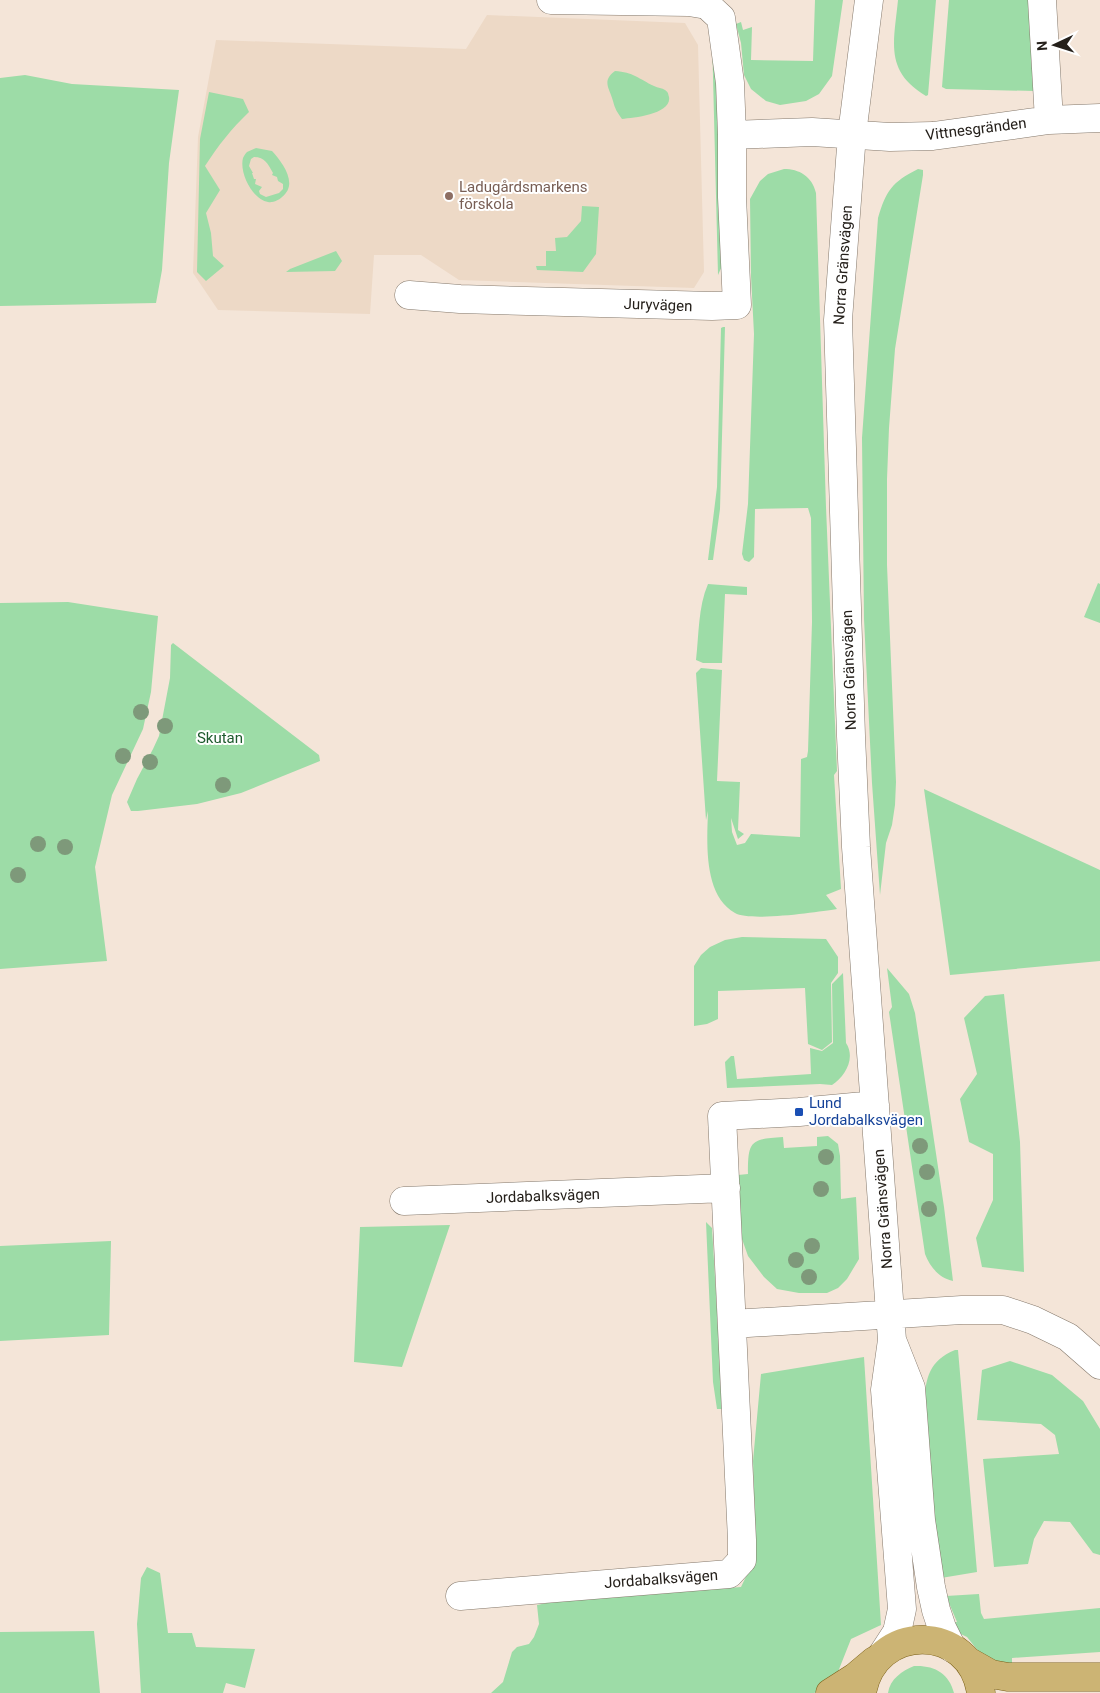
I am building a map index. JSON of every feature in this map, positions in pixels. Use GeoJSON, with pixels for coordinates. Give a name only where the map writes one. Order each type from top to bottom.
{"type":"FeatureCollection","features":[{"type":"Feature","properties":{"kind":"main road"},"geometry":{"type":"LineString","coordinates":[[830,1693],[855,1677],[882,1654],[896,1645],[916,1639],[933,1640],[992,1674],[1008,1677],[1100,1677]]}},
{"type":"Feature","properties":{"kind":"main road"},"geometry":{"type":"LineString","coordinates":[[862,1693],[870,1670],[882,1654]]}},
{"type":"Feature","properties":{"kind":"main road"},"geometry":{"type":"LineString","coordinates":[[960,1654],[977,1676],[981,1693]]}},
{"type":"Feature","properties":{"kind":"street","name":"Juryvägen"},"geometry":{"type":"LineString","coordinates":[[409,295],[460,299],[712,306],[737,305],[732,197],[730,83],[721,18],[708,5],[689,2],[551,0]]}},
{"type":"Feature","properties":{"kind":"street","name":"Norra Gränsvägen"},"geometry":{"type":"LineString","coordinates":[[869,0],[852,134],[838,320],[856,847],[891,1328],[885,1390],[902,1608],[897,1632],[882,1654]]}},
{"type":"Feature","properties":{"kind":"street"},"geometry":{"type":"LineString","coordinates":[[1042,0],[1049,120]]}},
{"type":"Feature","properties":{"kind":"street","name":"Vittnesgränden"},"geometry":{"type":"LineString","coordinates":[[852,134],[890,137],[933,136],[1049,120],[1100,118]]}},
{"type":"Feature","properties":{"kind":"street"},"geometry":{"type":"LineString","coordinates":[[732,135],[812,132],[852,134]]}},
{"type":"Feature","properties":{"kind":"street"},"geometry":{"type":"LineString","coordinates":[[726,1188],[722,1116],[799,1112],[875,1105]]}},
{"type":"Feature","properties":{"kind":"street","name":"Jordabalksvägen"},"geometry":{"type":"LineString","coordinates":[[404,1201],[726,1188],[742,1560],[729,1574],[460,1596]]}},
{"type":"Feature","properties":{"kind":"street"},"geometry":{"type":"LineString","coordinates":[[732,1324],[891,1328],[962,1310],[1003,1310],[1033,1320],[1068,1337],[1100,1365]]}},
{"type":"Feature","properties":{"kind":"street","name":"Norra Gränsvägen"},"geometry":{"type":"LineString","coordinates":[[891,1328],[912,1388],[921,1520],[936,1610],[942,1628],[960,1654]]}},
{"type":"Feature","properties":{"kind":"shaded area","name":"Ladugårdsmarkens förskola"},"geometry":{"type":"Polygon","coordinates":[[[487,15],[685,23],[698,45],[704,272],[694,288],[459,280],[421,255],[374,255],[370,314],[218,310],[193,273],[198,137],[216,40],[466,49],[487,15]]]}},
{"type":"Feature","properties":{"kind":"green space"},"geometry":{"type":"Polygon","coordinates":[[[815,0],[843,0],[832,76],[819,94],[806,101],[780,105],[766,101],[751,89],[744,75],[741,43],[736,24],[741,22],[743,30],[752,27],[751,60],[813,61],[815,0]]]}},
{"type":"Feature","properties":{"kind":"green space"},"geometry":{"type":"Polygon","coordinates":[[[898,0],[936,0],[928,95],[926,96],[903,76],[898,66],[894,42],[898,0]]]}},
{"type":"Feature","properties":{"kind":"green space"},"geometry":{"type":"Polygon","coordinates":[[[949,0],[1030,0],[1034,91],[946,89],[942,87],[949,0]]]}},
{"type":"Feature","properties":{"kind":"green space"},"geometry":{"type":"Polygon","coordinates":[[[712,37],[717,48],[722,266],[718,275],[712,37]]]}},
{"type":"Feature","properties":{"kind":"green space"},"geometry":{"type":"Polygon","coordinates":[[[615,71],[631,74],[665,90],[669,97],[668,103],[659,111],[651,114],[622,119],[615,108],[607,82],[608,78],[615,71]]]}},
{"type":"Feature","properties":{"kind":"green space"},"geometry":{"type":"Polygon","coordinates":[[[25,75],[72,84],[179,90],[169,163],[162,270],[156,303],[0,306],[0,78],[25,75]]]}},
{"type":"Feature","properties":{"kind":"green space"},"geometry":{"type":"Polygon","coordinates":[[[209,92],[243,99],[249,112],[225,138],[205,166],[220,190],[206,213],[211,233],[213,256],[224,266],[206,281],[197,272],[200,139],[209,92]]]}},
{"type":"Feature","properties":{"kind":"green space"},"geometry":{"type":"Polygon","coordinates":[[[256,148],[272,151],[280,161],[287,173],[289,186],[287,192],[279,199],[274,202],[268,202],[262,200],[252,191],[245,178],[242,164],[247,152],[256,148]],[[254,157],[251,159],[249,166],[254,179],[256,179],[255,184],[262,187],[259,191],[260,194],[266,197],[279,193],[283,189],[283,184],[278,181],[277,177],[272,175],[273,173],[266,162],[261,158],[254,157]]]}},
{"type":"Feature","properties":{"kind":"green space"},"geometry":{"type":"Polygon","coordinates":[[[784,169],[795,170],[808,178],[816,193],[837,771],[834,775],[841,889],[826,895],[837,909],[784,916],[755,917],[735,913],[725,905],[717,894],[712,881],[709,867],[708,811],[706,820],[696,673],[701,668],[722,670],[717,781],[740,782],[738,830],[744,834],[738,839],[731,818],[732,832],[737,845],[745,843],[751,834],[800,837],[801,759],[807,757],[808,751],[812,622],[811,518],[808,508],[755,509],[754,557],[749,562],[744,560],[742,554],[748,504],[754,334],[750,199],[760,181],[768,174],[784,169]]]}},
{"type":"Feature","properties":{"kind":"green space"},"geometry":{"type":"Polygon","coordinates":[[[918,169],[923,170],[923,175],[895,349],[889,428],[887,565],[896,782],[895,805],[892,825],[886,843],[880,895],[872,783],[864,619],[862,438],[878,218],[891,188],[902,178],[918,169]]]}},
{"type":"Feature","properties":{"kind":"green space"},"geometry":{"type":"Polygon","coordinates":[[[582,206],[599,207],[596,254],[583,272],[537,270],[536,266],[546,266],[546,251],[556,251],[555,238],[567,237],[581,221],[582,206]]]}},
{"type":"Feature","properties":{"kind":"green space"},"geometry":{"type":"Polygon","coordinates":[[[336,251],[342,261],[335,271],[286,272],[290,269],[336,251]]]}},
{"type":"Feature","properties":{"kind":"green space"},"geometry":{"type":"Polygon","coordinates":[[[725,327],[720,509],[713,560],[708,560],[717,487],[721,328],[725,327]]]}},
{"type":"Feature","properties":{"kind":"green space"},"geometry":{"type":"Polygon","coordinates":[[[1098,583],[1100,584],[1100,623],[1084,617],[1098,583]]]}},
{"type":"Feature","properties":{"kind":"green space"},"geometry":{"type":"Polygon","coordinates":[[[708,584],[747,587],[747,595],[725,594],[722,663],[703,663],[696,660],[701,612],[708,584]]]}},
{"type":"Feature","properties":{"kind":"green space"},"geometry":{"type":"Polygon","coordinates":[[[68,602],[158,616],[151,692],[143,729],[112,795],[95,867],[107,961],[0,969],[0,603],[68,602]]]}},
{"type":"Feature","properties":{"kind":"green space","name":"Skutan"},"geometry":{"type":"Polygon","coordinates":[[[173,643],[319,755],[320,761],[241,793],[197,804],[131,811],[127,802],[159,736],[170,678],[171,645],[173,643]]]}},
{"type":"Feature","properties":{"kind":"green space"},"geometry":{"type":"Polygon","coordinates":[[[924,789],[1100,870],[1100,961],[950,975],[924,789]]]}},
{"type":"Feature","properties":{"kind":"green space"},"geometry":{"type":"Polygon","coordinates":[[[742,937],[826,939],[838,957],[838,973],[831,983],[832,1042],[822,1050],[808,1044],[805,988],[718,991],[718,1019],[707,1024],[694,1026],[694,966],[701,955],[710,947],[725,940],[742,937]]]}},
{"type":"Feature","properties":{"kind":"green space"},"geometry":{"type":"Polygon","coordinates":[[[887,968],[909,994],[915,1013],[953,1281],[948,1280],[936,1271],[925,1254],[889,1012],[892,1007],[887,968]]]}},
{"type":"Feature","properties":{"kind":"green space"},"geometry":{"type":"Polygon","coordinates":[[[843,973],[846,1043],[850,1055],[848,1067],[837,1082],[832,1085],[727,1088],[725,1062],[731,1056],[734,1056],[737,1079],[811,1074],[810,1048],[822,1051],[833,1043],[832,984],[843,973]]]}},
{"type":"Feature","properties":{"kind":"green space"},"geometry":{"type":"Polygon","coordinates":[[[1004,994],[1020,1142],[1024,1272],[982,1267],[976,1238],[993,1200],[993,1154],[969,1142],[960,1099],[977,1074],[964,1018],[985,996],[1004,994]]]}},
{"type":"Feature","properties":{"kind":"green space"},"geometry":{"type":"Polygon","coordinates":[[[828,1136],[838,1144],[841,1199],[856,1197],[859,1259],[847,1279],[838,1288],[827,1293],[799,1293],[777,1289],[764,1277],[748,1256],[742,1239],[738,1175],[748,1174],[750,1148],[757,1141],[783,1137],[784,1148],[817,1146],[817,1137],[828,1136]]]}},
{"type":"Feature","properties":{"kind":"green space"},"geometry":{"type":"Polygon","coordinates":[[[706,1222],[712,1228],[723,1409],[717,1409],[713,1382],[706,1222]]]}},
{"type":"Feature","properties":{"kind":"green space"},"geometry":{"type":"Polygon","coordinates":[[[450,1225],[402,1367],[354,1362],[360,1227],[450,1225]]]}},
{"type":"Feature","properties":{"kind":"green space"},"geometry":{"type":"Polygon","coordinates":[[[111,1241],[109,1335],[0,1341],[0,1246],[111,1241]]]}},
{"type":"Feature","properties":{"kind":"green space"},"geometry":{"type":"Polygon","coordinates":[[[958,1350],[977,1572],[941,1578],[938,1563],[924,1403],[930,1371],[939,1359],[958,1350]]]}},
{"type":"Feature","properties":{"kind":"green space"},"geometry":{"type":"Polygon","coordinates":[[[864,1357],[881,1625],[851,1639],[832,1687],[814,1693],[491,1693],[503,1682],[512,1652],[517,1647],[529,1644],[534,1637],[539,1624],[537,1605],[576,1597],[607,1598],[741,1587],[756,1556],[753,1461],[761,1374],[864,1357]]]}},
{"type":"Feature","properties":{"kind":"green space"},"geometry":{"type":"Polygon","coordinates":[[[1010,1361],[1052,1375],[1083,1401],[1100,1429],[1100,1555],[1093,1553],[1070,1522],[1044,1521],[1034,1539],[1028,1564],[994,1567],[983,1459],[1059,1454],[1055,1435],[1041,1424],[977,1420],[982,1370],[1010,1361]]]}},
{"type":"Feature","properties":{"kind":"green space"},"geometry":{"type":"Polygon","coordinates":[[[147,1567],[160,1573],[168,1633],[192,1633],[196,1647],[255,1649],[245,1688],[226,1683],[223,1693],[141,1693],[137,1624],[141,1578],[147,1567]]]}},
{"type":"Feature","properties":{"kind":"green space"},"geometry":{"type":"Polygon","coordinates":[[[979,1594],[981,1613],[984,1619],[1100,1608],[1100,1652],[1012,1658],[1012,1664],[991,1660],[979,1652],[967,1637],[940,1624],[957,1622],[946,1596],[979,1594]]]}},
{"type":"Feature","properties":{"kind":"green space"},"geometry":{"type":"Polygon","coordinates":[[[94,1631],[100,1693],[0,1693],[0,1632],[94,1631]]]}},
{"type":"Feature","properties":{"kind":"green space"},"geometry":{"type":"Polygon","coordinates":[[[914,1666],[928,1667],[940,1672],[952,1686],[954,1693],[888,1693],[891,1684],[897,1676],[914,1666]]]}},
{"type":"Feature","properties":{"kind":"place","name":"Ladugårdsmarkens förskola"},"geometry":{"type":"Point","coordinates":[449,196]}},
{"type":"Feature","properties":{"kind":"place","name":"Lund Jordabalksvägen"},"geometry":{"type":"Point","coordinates":[799,1112]}}]}
